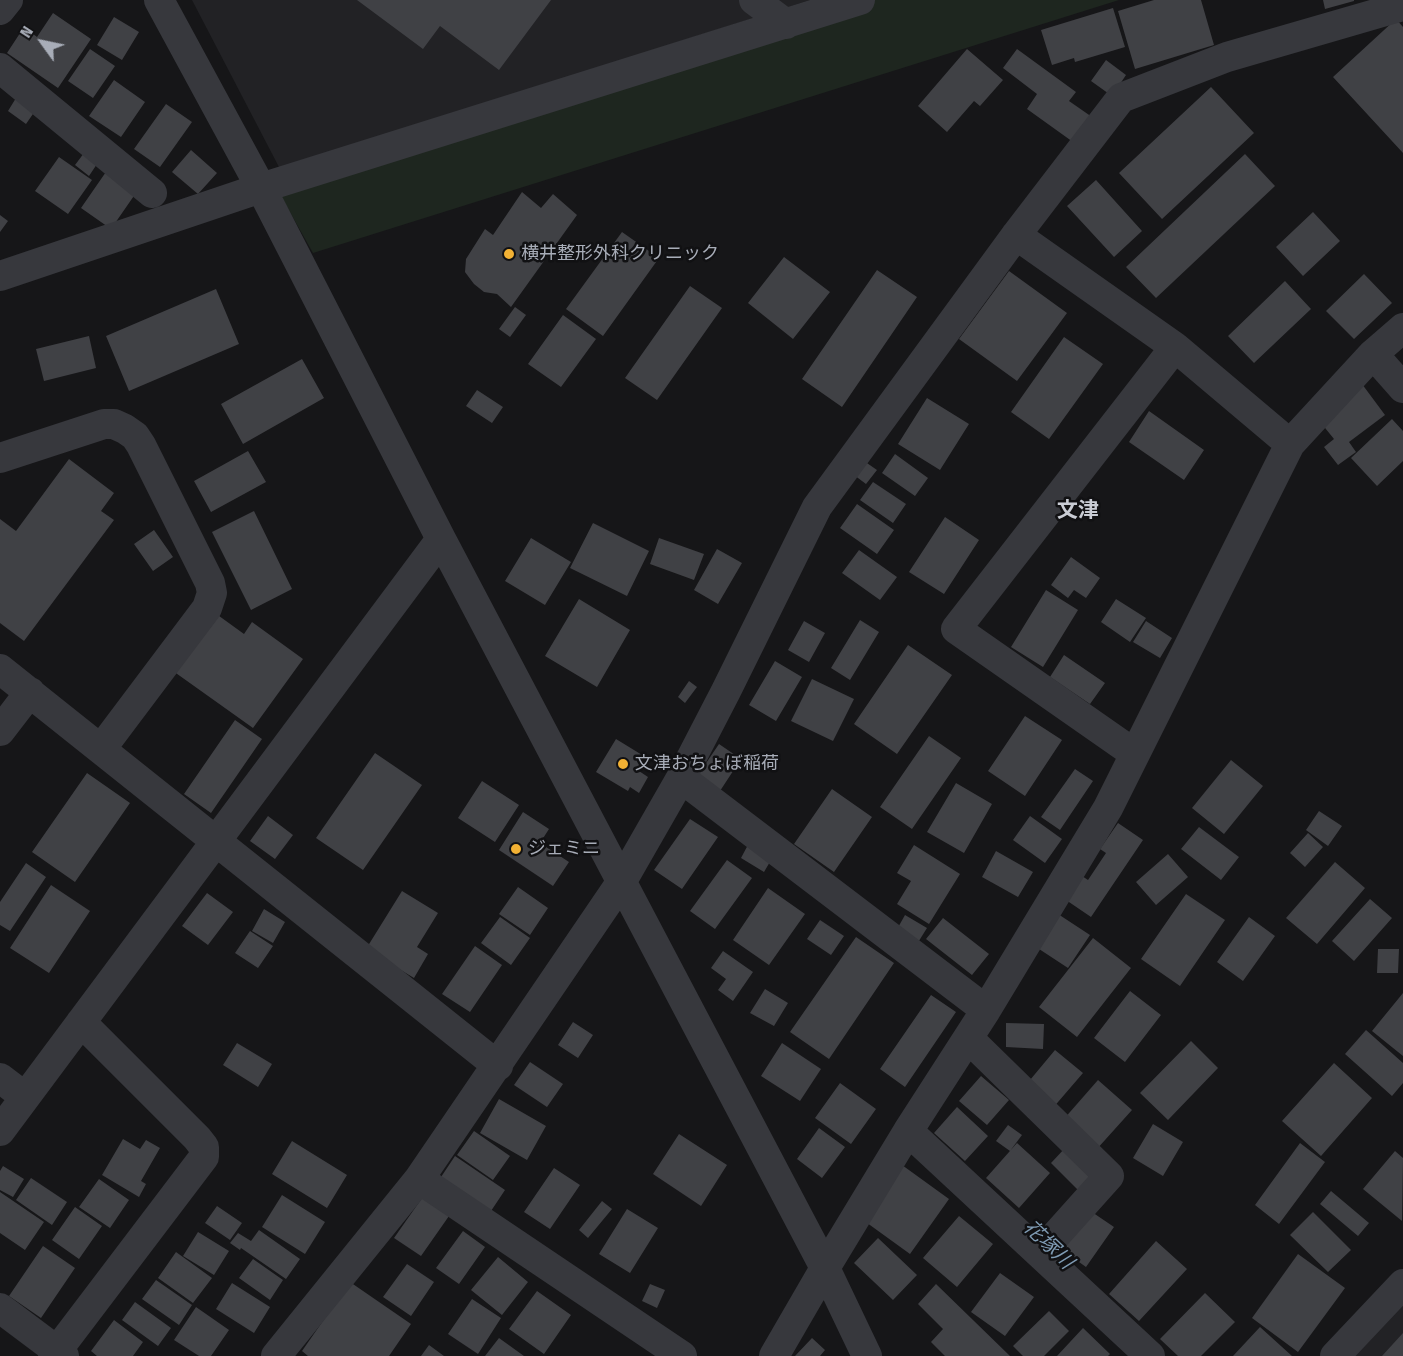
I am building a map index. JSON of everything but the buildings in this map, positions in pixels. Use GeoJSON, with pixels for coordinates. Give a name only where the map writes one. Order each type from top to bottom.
{"type":"FeatureCollection","features":[{"type":"Feature","properties":{"kind":"street"},"geometry":{"type":"LineString","coordinates":[[0,10],[8,0]]}},
{"type":"Feature","properties":{"kind":"street"},"geometry":{"type":"LineString","coordinates":[[159,0],[261,188],[441,539],[825,1268],[867,1356]]}},
{"type":"Feature","properties":{"kind":"street"},"geometry":{"type":"LineString","coordinates":[[754,0],[786,24]]}},
{"type":"Feature","properties":{"kind":"street"},"geometry":{"type":"LineString","coordinates":[[0,276],[261,188],[860,0]]}},
{"type":"Feature","properties":{"kind":"street"},"geometry":{"type":"LineString","coordinates":[[276,1356],[419,1179],[622,881],[681,778],[817,507],[1016,235],[1121,98],[1227,57],[1403,6]]}},
{"type":"Feature","properties":{"kind":"street"},"geometry":{"type":"LineString","coordinates":[[0,68],[152,193]]}},
{"type":"Feature","properties":{"kind":"street"},"geometry":{"type":"LineString","coordinates":[[1016,235],[1175,347],[1290,444]]}},
{"type":"Feature","properties":{"kind":"street"},"geometry":{"type":"LineString","coordinates":[[774,1356],[908,1131],[986,1010],[1108,808],[1290,444],[1373,354],[1403,328]]}},
{"type":"Feature","properties":{"kind":"street"},"geometry":{"type":"LineString","coordinates":[[1135,754],[956,629],[1175,347]]}},
{"type":"Feature","properties":{"kind":"street"},"geometry":{"type":"LineString","coordinates":[[1373,354],[1403,388]]}},
{"type":"Feature","properties":{"kind":"street"},"geometry":{"type":"LineString","coordinates":[[0,458],[104,424],[114,424],[125,429],[135,435],[141,445],[210,583],[212,593],[207,608],[101,749]]}},
{"type":"Feature","properties":{"kind":"street"},"geometry":{"type":"LineString","coordinates":[[0,1131],[441,539]]}},
{"type":"Feature","properties":{"kind":"street"},"geometry":{"type":"LineString","coordinates":[[0,669],[498,1066]]}},
{"type":"Feature","properties":{"kind":"street"},"geometry":{"type":"LineString","coordinates":[[0,731],[30,692]]}},
{"type":"Feature","properties":{"kind":"street"},"geometry":{"type":"LineString","coordinates":[[681,778],[986,1010]]}},
{"type":"Feature","properties":{"kind":"street"},"geometry":{"type":"LineString","coordinates":[[0,1308],[58,1354],[204,1157],[204,1147],[197,1138],[81,1022]]}},
{"type":"Feature","properties":{"kind":"street"},"geometry":{"type":"LineString","coordinates":[[968,1038],[1109,1176],[1040,1253]]}},
{"type":"Feature","properties":{"kind":"street"},"geometry":{"type":"LineString","coordinates":[[0,1078],[25,1097]]}},
{"type":"Feature","properties":{"kind":"street"},"geometry":{"type":"LineString","coordinates":[[908,1131],[1150,1356]]}},
{"type":"Feature","properties":{"kind":"street"},"geometry":{"type":"LineString","coordinates":[[419,1179],[682,1356]]}},
{"type":"Feature","properties":{"kind":"street"},"geometry":{"type":"LineString","coordinates":[[1335,1356],[1403,1284]]}},
{"type":"Feature","properties":{"kind":"shaded area"},"geometry":{"type":"Polygon","coordinates":[[[192,0],[810,0],[280,169],[192,0]]]}},
{"type":"Feature","properties":{"kind":"shaded area"},"geometry":{"type":"Polygon","coordinates":[[[822,0],[1119,0],[313,253],[269,175],[822,0]]]}},
{"type":"Feature","properties":{"kind":"shaded area"},"geometry":{"type":"Polygon","coordinates":[[[1403,1303],[1403,1356],[1353,1356],[1403,1303]]]}},
{"type":"Feature","properties":{"kind":"place","name":"横井整形外科クリニック"},"geometry":{"type":"Point","coordinates":[509,254]}},
{"type":"Feature","properties":{"kind":"place","name":"文津おちょぼ稲荷"},"geometry":{"type":"Point","coordinates":[623,764]}},
{"type":"Feature","properties":{"kind":"place","name":"ジェミニ"},"geometry":{"type":"Point","coordinates":[516,849]}},
{"type":"Feature","properties":{"kind":"district","name":"文津"},"geometry":{"type":"Point","coordinates":[1078,511]}},
{"type":"Feature","properties":{"kind":"water label","name":"花塚川"},"geometry":{"type":"Point","coordinates":[1048,1245]}}]}
